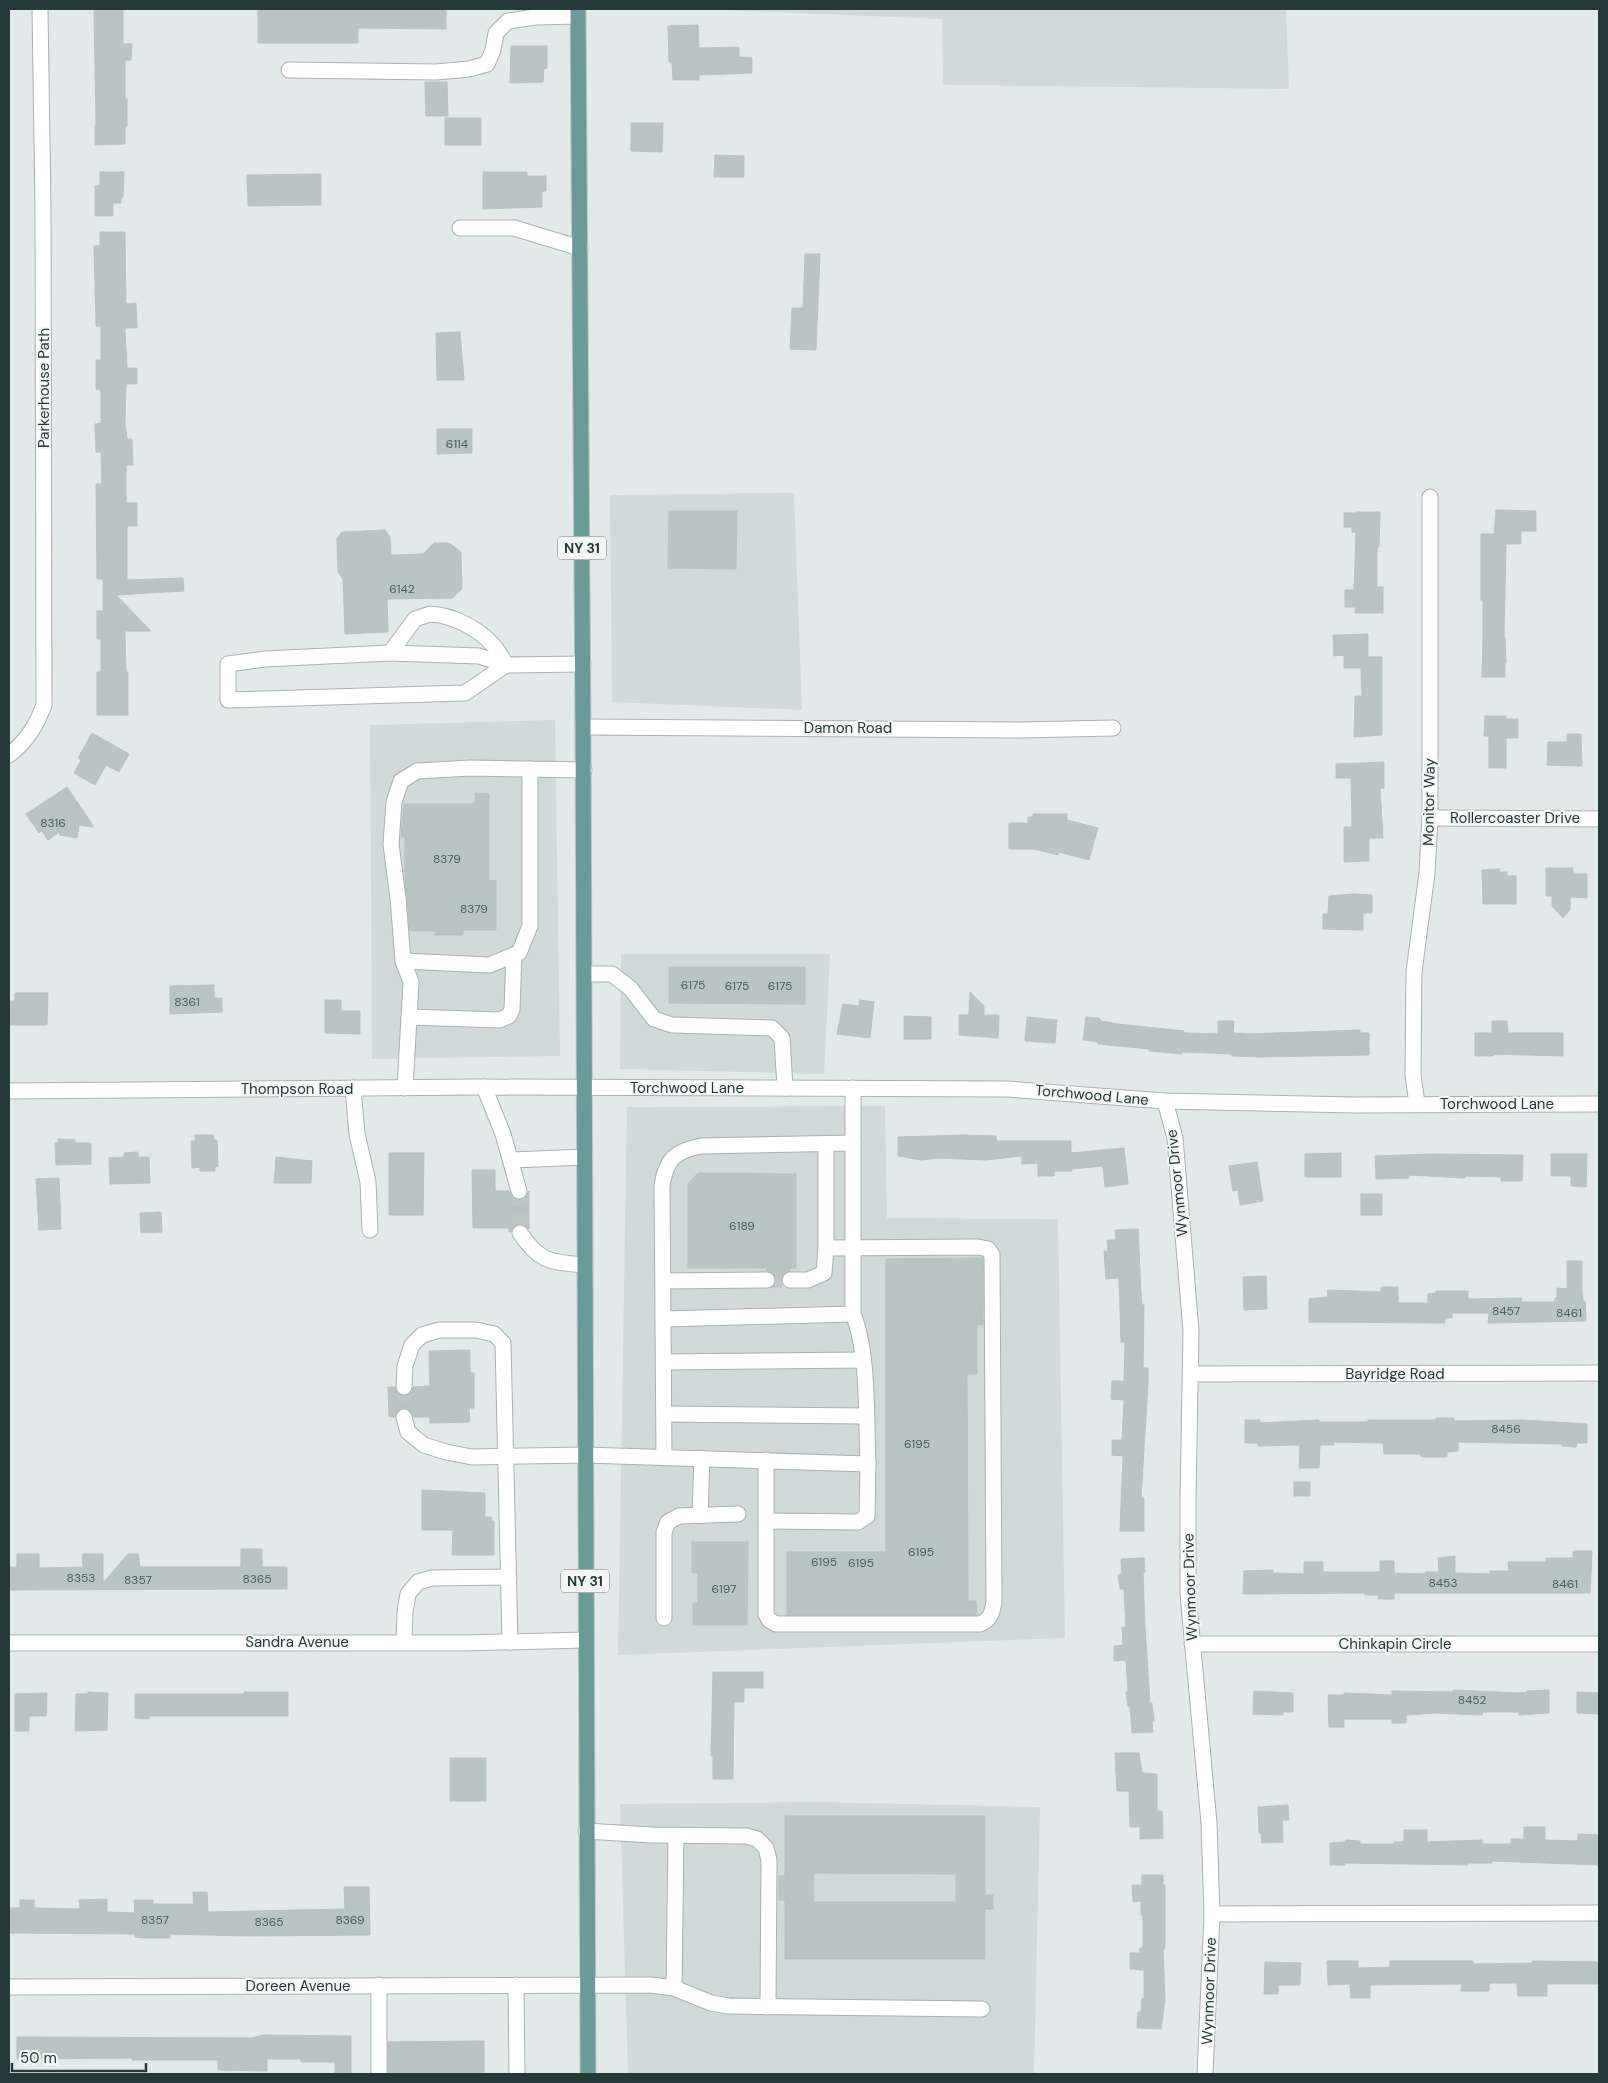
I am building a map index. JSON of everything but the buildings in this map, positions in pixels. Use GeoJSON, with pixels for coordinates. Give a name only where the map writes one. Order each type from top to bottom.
{"type":"FeatureCollection","features":[{"type":"Feature","properties":{"kind":"main road","name":"NY 31"},"geometry":{"type":"LineString","coordinates":[[578,13],[584,770],[585,1640],[588,2074]]}},
{"type":"Feature","properties":{"kind":"street","name":"Parkerhouse Path"},"geometry":{"type":"LineString","coordinates":[[9,755],[25,742],[35,728],[44,705],[43,208],[40,9]]}},
{"type":"Feature","properties":{"kind":"street"},"geometry":{"type":"LineString","coordinates":[[289,70],[436,72],[468,69],[487,64],[493,50],[496,33],[508,21],[578,13]]}},
{"type":"Feature","properties":{"kind":"street"},"geometry":{"type":"LineString","coordinates":[[460,228],[514,228],[580,248]]}},
{"type":"Feature","properties":{"kind":"street","name":"Monitor Way"},"geometry":{"type":"LineString","coordinates":[[1417,1104],[1413,1075],[1414,972],[1427,873],[1430,818],[1430,497]]}},
{"type":"Feature","properties":{"kind":"street"},"geometry":{"type":"LineString","coordinates":[[390,653],[415,619],[430,614],[440,614],[453,618],[473,629],[493,644],[506,665]]}},
{"type":"Feature","properties":{"kind":"street"},"geometry":{"type":"LineString","coordinates":[[506,665],[465,693],[228,700],[228,664],[265,659],[390,653],[479,656],[506,665],[583,664]]}},
{"type":"Feature","properties":{"kind":"street","name":"Damon Road"},"geometry":{"type":"LineString","coordinates":[[583,726],[1012,730],[1113,728]]}},
{"type":"Feature","properties":{"kind":"street"},"geometry":{"type":"LineString","coordinates":[[405,1088],[411,982],[403,962],[398,898],[391,844],[394,802],[401,781],[416,771],[471,768],[584,770]]}},
{"type":"Feature","properties":{"kind":"street"},"geometry":{"type":"LineString","coordinates":[[403,962],[489,965],[519,953],[530,926],[530,769]]}},
{"type":"Feature","properties":{"kind":"street","name":"Rollercoaster Drive"},"geometry":{"type":"LineString","coordinates":[[1430,818],[1599,819]]}},
{"type":"Feature","properties":{"kind":"street"},"geometry":{"type":"LineString","coordinates":[[409,1017],[499,1020],[509,1016],[512,1008],[514,955]]}},
{"type":"Feature","properties":{"kind":"street"},"geometry":{"type":"LineString","coordinates":[[584,974],[612,974],[631,988],[654,1019],[672,1024],[772,1028],[782,1038],[785,1088]]}},
{"type":"Feature","properties":{"kind":"street"},"geometry":{"type":"LineString","coordinates":[[484,1087],[512,1160],[519,1191]]}},
{"type":"Feature","properties":{"kind":"street","name":"Thompson Road"},"geometry":{"type":"LineString","coordinates":[[9,1091],[484,1087],[585,1088]]}},
{"type":"Feature","properties":{"kind":"street"},"geometry":{"type":"LineString","coordinates":[[353,1088],[357,1134],[368,1182],[370,1230]]}},
{"type":"Feature","properties":{"kind":"street","name":"Torchwood Lane"},"geometry":{"type":"LineString","coordinates":[[585,1088],[1008,1089],[1165,1101],[1599,1104]]}},
{"type":"Feature","properties":{"kind":"street"},"geometry":{"type":"LineString","coordinates":[[766,1521],[858,1522],[867,1516],[868,1464],[863,1360],[860,1339],[853,1314],[853,1088]]}},
{"type":"Feature","properties":{"kind":"street","name":"Wynmoor Drive"},"geometry":{"type":"LineString","coordinates":[[1165,1101],[1176,1138],[1191,1331],[1188,1594],[1209,1823],[1212,1914],[1205,2074]]}},
{"type":"Feature","properties":{"kind":"street"},"geometry":{"type":"LineString","coordinates":[[664,1457],[662,1186],[664,1171],[672,1158],[685,1149],[701,1146],[852,1143]]}},
{"type":"Feature","properties":{"kind":"street"},"geometry":{"type":"LineString","coordinates":[[790,1280],[808,1280],[824,1273],[826,1248],[826,1144]]}},
{"type":"Feature","properties":{"kind":"street"},"geometry":{"type":"LineString","coordinates":[[512,1160],[585,1157]]}},
{"type":"Feature","properties":{"kind":"street"},"geometry":{"type":"LineString","coordinates":[[520,1233],[530,1247],[542,1258],[560,1263],[585,1265]]}},
{"type":"Feature","properties":{"kind":"street"},"geometry":{"type":"LineString","coordinates":[[766,1460],[766,1614],[769,1620],[776,1624],[980,1624],[988,1620],[992,1614],[994,1602],[992,1255],[988,1249],[978,1247],[826,1248]]}},
{"type":"Feature","properties":{"kind":"street"},"geometry":{"type":"LineString","coordinates":[[663,1280],[767,1280]]}},
{"type":"Feature","properties":{"kind":"street"},"geometry":{"type":"LineString","coordinates":[[663,1319],[853,1314]]}},
{"type":"Feature","properties":{"kind":"street"},"geometry":{"type":"LineString","coordinates":[[404,1387],[405,1366],[412,1345],[422,1335],[439,1330],[476,1330],[494,1334],[503,1343],[505,1360],[510,1642]]}},
{"type":"Feature","properties":{"kind":"street"},"geometry":{"type":"LineString","coordinates":[[664,1362],[863,1360]]}},
{"type":"Feature","properties":{"kind":"street","name":"Bayridge Road"},"geometry":{"type":"LineString","coordinates":[[1191,1374],[1599,1373]]}},
{"type":"Feature","properties":{"kind":"street"},"geometry":{"type":"LineString","coordinates":[[664,1414],[866,1416]]}},
{"type":"Feature","properties":{"kind":"street"},"geometry":{"type":"LineString","coordinates":[[404,1417],[408,1432],[424,1445],[472,1457],[585,1455],[868,1464]]}},
{"type":"Feature","properties":{"kind":"street"},"geometry":{"type":"LineString","coordinates":[[700,1515],[702,1458]]}},
{"type":"Feature","properties":{"kind":"street"},"geometry":{"type":"LineString","coordinates":[[664,1618],[664,1532],[668,1522],[680,1516],[738,1514]]}},
{"type":"Feature","properties":{"kind":"street"},"geometry":{"type":"LineString","coordinates":[[404,1642],[408,1594],[418,1582],[432,1578],[509,1577]]}},
{"type":"Feature","properties":{"kind":"street","name":"Sandra Avenue"},"geometry":{"type":"LineString","coordinates":[[9,1643],[510,1642],[585,1640]]}},
{"type":"Feature","properties":{"kind":"street","name":"Chinkapin Circle"},"geometry":{"type":"LineString","coordinates":[[1192,1644],[1599,1644]]}},
{"type":"Feature","properties":{"kind":"street"},"geometry":{"type":"LineString","coordinates":[[586,1831],[676,1836],[746,1836],[757,1839],[766,1848],[769,1860],[768,2007]]}},
{"type":"Feature","properties":{"kind":"street"},"geometry":{"type":"LineString","coordinates":[[674,1988],[676,1836]]}},
{"type":"Feature","properties":{"kind":"street"},"geometry":{"type":"LineString","coordinates":[[1212,1914],[1599,1913]]}},
{"type":"Feature","properties":{"kind":"street"},"geometry":{"type":"LineString","coordinates":[[379,1985],[379,2074]]}},
{"type":"Feature","properties":{"kind":"street"},"geometry":{"type":"LineString","coordinates":[[516,1985],[517,2074]]}},
{"type":"Feature","properties":{"kind":"street","name":"Doreen Avenue"},"geometry":{"type":"LineString","coordinates":[[9,1987],[651,1985],[674,1988],[711,2002],[728,2006],[982,2009]]}},
{"type":"Feature","properties":{"kind":"shaded area"},"geometry":{"type":"Polygon","coordinates":[[[700,9],[1286,9],[1289,89],[943,85],[942,19],[700,9]]]}},
{"type":"Feature","properties":{"kind":"shaded area"},"geometry":{"type":"Polygon","coordinates":[[[794,493],[802,710],[612,702],[610,495],[794,493]]]}},
{"type":"Feature","properties":{"kind":"shaded area"},"geometry":{"type":"Polygon","coordinates":[[[555,720],[560,1056],[372,1059],[370,725],[555,720]]]}},
{"type":"Feature","properties":{"kind":"shaded area"},"geometry":{"type":"Polygon","coordinates":[[[621,954],[830,954],[824,1074],[620,1069],[621,954]]]}},
{"type":"Feature","properties":{"kind":"shaded area"},"geometry":{"type":"Polygon","coordinates":[[[885,1106],[887,1218],[1058,1219],[1065,1638],[618,1655],[627,1107],[885,1106]]]}},
{"type":"Feature","properties":{"kind":"shaded area"},"geometry":{"type":"Polygon","coordinates":[[[820,1802],[1040,1807],[1034,2074],[628,2074],[620,1804],[820,1802]]]}},
{"type":"Feature","properties":{"kind":"tunnel"},"geometry":{"type":"LineString","coordinates":[[519,1191],[520,1233]]}},
{"type":"Feature","properties":{"kind":"tunnel"},"geometry":{"type":"LineString","coordinates":[[767,1280],[790,1280]]}},
{"type":"Feature","properties":{"kind":"tunnel"},"geometry":{"type":"LineString","coordinates":[[404,1387],[404,1417]]}}]}
